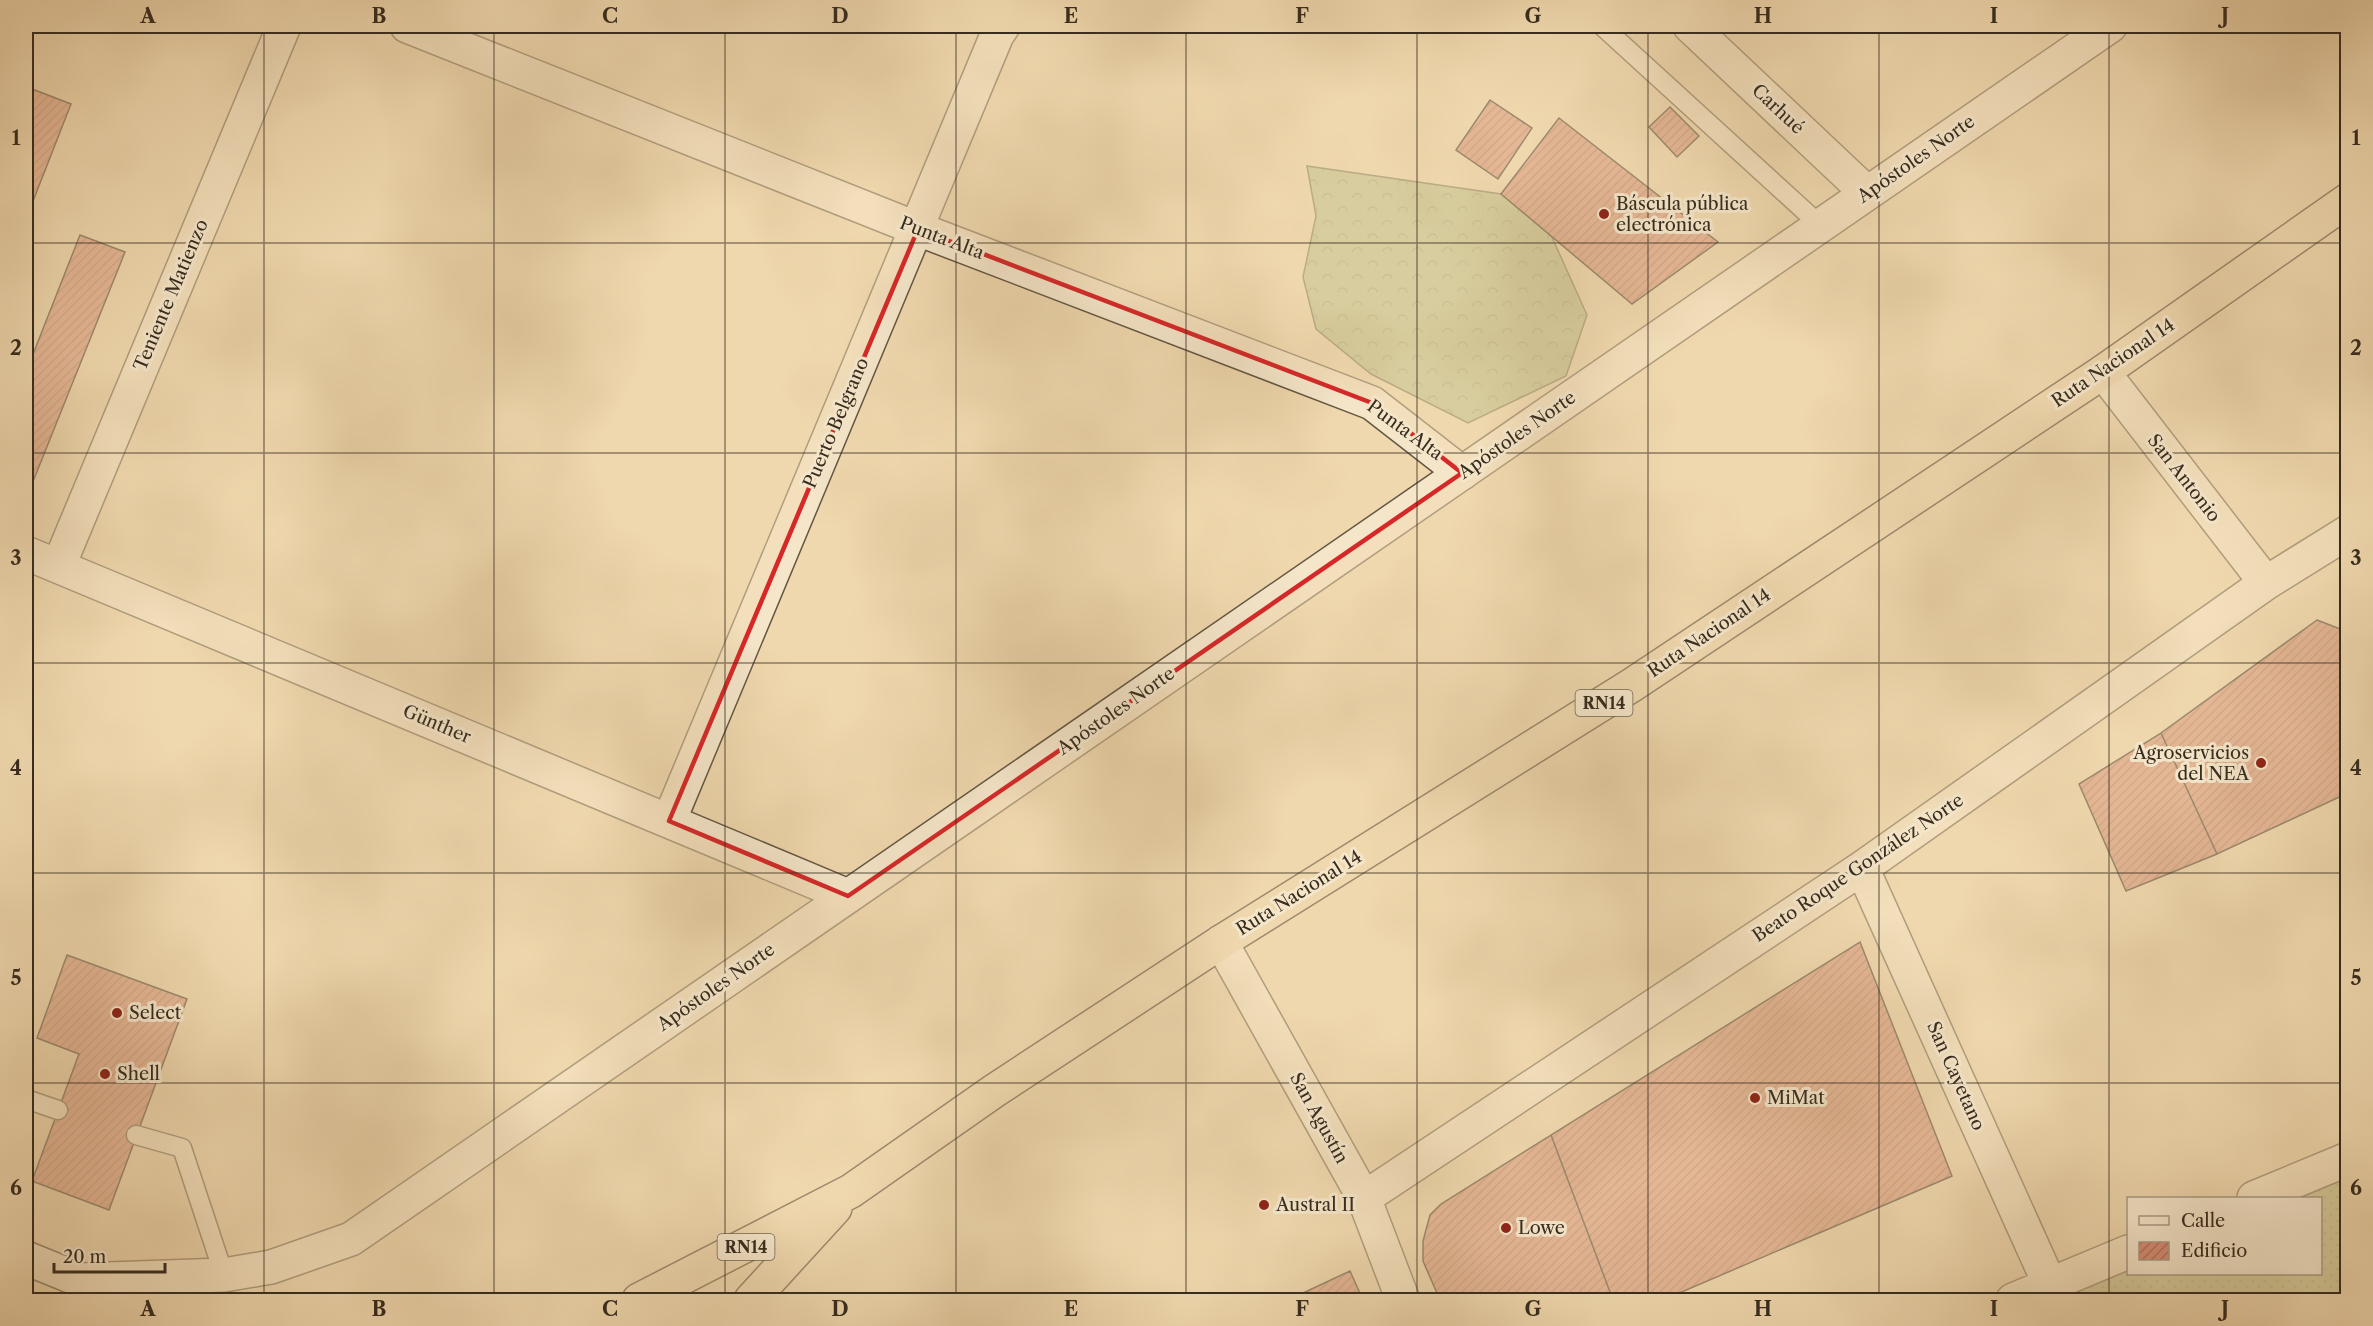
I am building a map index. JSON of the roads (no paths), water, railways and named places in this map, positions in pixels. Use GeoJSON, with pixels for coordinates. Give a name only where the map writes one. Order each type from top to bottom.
{"type":"FeatureCollection","features":[{"type":"Feature","properties":{"kind":"highway","name":"Ruta Nacional 14"},"geometry":{"type":"LineString","coordinates":[[639,1300],[851,1191],[994,1091],[1221,942],[1632,685],[2103,372],[2348,200]]}},
{"type":"Feature","properties":{"kind":"highway","name":"Ruta Nacional 14"},"geometry":{"type":"LineString","coordinates":[[751,1300],[851,1191]]}},
{"type":"Feature","properties":{"kind":"street","name":"Teniente Matienzo"},"geometry":{"type":"LineString","coordinates":[[59,565],[284,26]]}},
{"type":"Feature","properties":{"kind":"street","name":"Punta Alta"},"geometry":{"type":"LineString","coordinates":[[407,26],[918,229],[1372,402],[1462,473]]}},
{"type":"Feature","properties":{"kind":"street","name":"Puerto Belgrano"},"geometry":{"type":"LineString","coordinates":[[669,821],[1003,26]]}},
{"type":"Feature","properties":{"kind":"street","name":"Carhué"},"geometry":{"type":"LineString","coordinates":[[1690,26],[1867,193]]}},
{"type":"Feature","properties":{"kind":"street","name":"Apóstoles Norte"},"geometry":{"type":"LineString","coordinates":[[79,1280],[224,1275],[271,1268],[351,1239],[2110,26]]}},
{"type":"Feature","properties":{"kind":"street","name":"San Antonio"},"geometry":{"type":"LineString","coordinates":[[2103,372],[2266,583]]}},
{"type":"Feature","properties":{"kind":"street","name":"Beato Roque González Norte"},"geometry":{"type":"LineString","coordinates":[[1364,1198],[1862,868],[2266,583],[2348,532]]}},
{"type":"Feature","properties":{"kind":"street","name":"Günther"},"geometry":{"type":"LineString","coordinates":[[26,553],[848,896]]}},
{"type":"Feature","properties":{"kind":"street","name":"San Cayetano"},"geometry":{"type":"LineString","coordinates":[[1862,868],[2050,1285]]}},
{"type":"Feature","properties":{"kind":"street","name":"San Agustín"},"geometry":{"type":"LineString","coordinates":[[1221,942],[1364,1198],[1403,1300]]}},
{"type":"Feature","properties":{"kind":"street"},"geometry":{"type":"LineString","coordinates":[[2256,1197],[2348,1159]]}},
{"type":"Feature","properties":{"kind":"street"},"geometry":{"type":"LineString","coordinates":[[2013,1300],[2127,1252]]}},
{"type":"Feature","properties":{"kind":"street"},"geometry":{"type":"LineString","coordinates":[[26,1258],[129,1300]]}},
{"type":"Feature","properties":{"kind":"lane"},"geometry":{"type":"LineString","coordinates":[[1602,26],[1820,225]]}},
{"type":"Feature","properties":{"kind":"lane"},"geometry":{"type":"LineString","coordinates":[[26,1099],[58,1110]]}},
{"type":"Feature","properties":{"kind":"lane"},"geometry":{"type":"LineString","coordinates":[[136,1135],[182,1148],[224,1275]]}},
{"type":"Feature","properties":{"kind":"place","name":"Báscula pública electrónica"},"geometry":{"type":"Point","coordinates":[1604,214]}},
{"type":"Feature","properties":{"kind":"place","name":"Agroservicios del NEA"},"geometry":{"type":"Point","coordinates":[2261,763]}},
{"type":"Feature","properties":{"kind":"place","name":"Select"},"geometry":{"type":"Point","coordinates":[117,1013]}},
{"type":"Feature","properties":{"kind":"place","name":"Shell"},"geometry":{"type":"Point","coordinates":[105,1074]}},
{"type":"Feature","properties":{"kind":"place","name":"MiMat"},"geometry":{"type":"Point","coordinates":[1755,1098]}},
{"type":"Feature","properties":{"kind":"place","name":"Austral II"},"geometry":{"type":"Point","coordinates":[1264,1205]}},
{"type":"Feature","properties":{"kind":"place","name":"Lowe"},"geometry":{"type":"Point","coordinates":[1506,1228]}}]}
